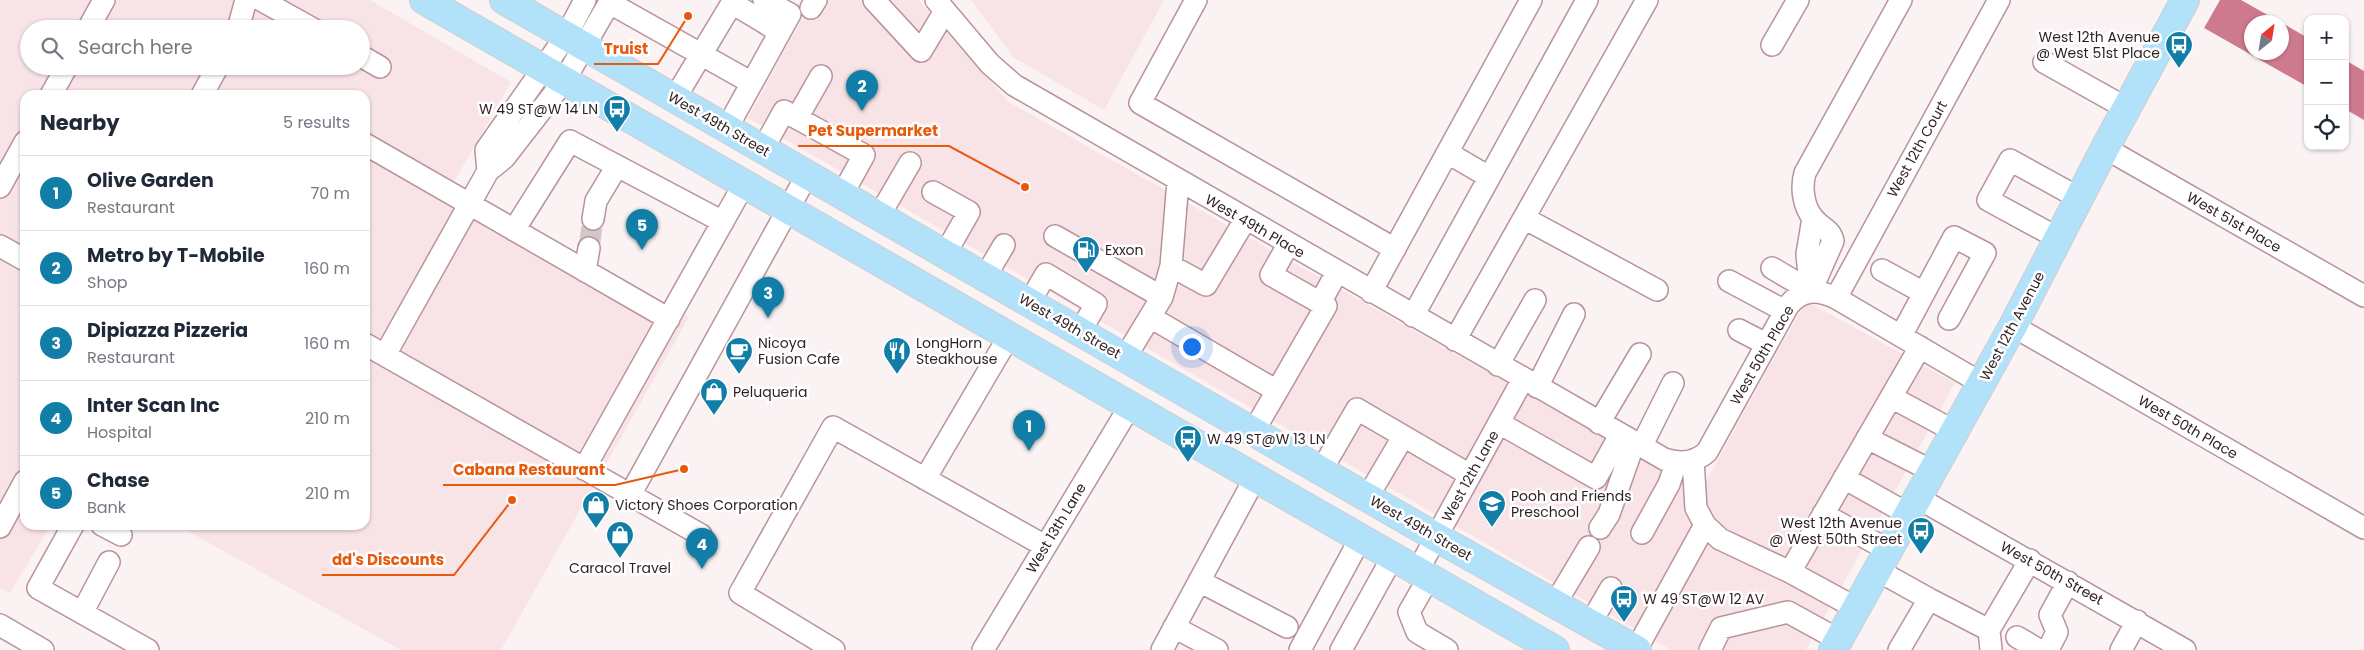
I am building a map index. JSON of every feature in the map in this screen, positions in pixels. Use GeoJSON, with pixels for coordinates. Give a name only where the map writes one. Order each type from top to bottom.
{"type":"FeatureCollection","features":[{"type":"Feature","properties":{"kind":"main road"},"geometry":{"type":"LineString","coordinates":[[424,0],[1422,576],[1555,650]]}},
{"type":"Feature","properties":{"kind":"main road","name":"West 49th Street"},"geometry":{"type":"LineString","coordinates":[[504,0],[1253,432],[1636,650]]}},
{"type":"Feature","properties":{"kind":"main road","name":"West 12th Avenue"},"geometry":{"type":"LineString","coordinates":[[1836,645],[2013,326],[2126,108],[2186,0]]}},
{"type":"Feature","properties":{"kind":"main road"},"geometry":{"type":"LineString","coordinates":[[950,302],[1017,322],[1094,364],[1125,358]]}},
{"type":"Feature","properties":{"kind":"main road"},"geometry":{"type":"LineString","coordinates":[[1130,406],[1159,399],[1222,432],[1289,452]]}},
{"type":"Feature","properties":{"kind":"street"},"geometry":{"type":"LineString","coordinates":[[93,20],[104,0]]}},
{"type":"Feature","properties":{"kind":"street"},"geometry":{"type":"LineString","coordinates":[[240,20],[246,0]]}},
{"type":"Feature","properties":{"kind":"street"},"geometry":{"type":"LineString","coordinates":[[261,0],[297,20]]}},
{"type":"Feature","properties":{"kind":"street"},"geometry":{"type":"LineString","coordinates":[[575,41],[585,0]]}},
{"type":"Feature","properties":{"kind":"street"},"geometry":{"type":"LineString","coordinates":[[764,0],[785,23]]}},
{"type":"Feature","properties":{"kind":"street"},"geometry":{"type":"LineString","coordinates":[[874,0],[920,51],[940,6]]}},
{"type":"Feature","properties":{"kind":"street"},"geometry":{"type":"LineString","coordinates":[[1196,0],[1140,103],[1395,249]]}},
{"type":"Feature","properties":{"kind":"street"},"geometry":{"type":"LineString","coordinates":[[1371,292],[1532,0]]}},
{"type":"Feature","properties":{"kind":"street"},"geometry":{"type":"LineString","coordinates":[[1413,316],[1587,0]]}},
{"type":"Feature","properties":{"kind":"street"},"geometry":{"type":"LineString","coordinates":[[1455,340],[1647,0]]}},
{"type":"Feature","properties":{"kind":"street"},"geometry":{"type":"LineString","coordinates":[[1772,45],[1798,0]]}},
{"type":"Feature","properties":{"kind":"street"},"geometry":{"type":"LineString","coordinates":[[1811,291],[1807,254],[1813,218],[1802,193],[1805,173],[1901,0]]}},
{"type":"Feature","properties":{"kind":"street","name":"West 12th Court"},"geometry":{"type":"LineString","coordinates":[[1836,298],[1999,0]]}},
{"type":"Feature","properties":{"kind":"street"},"geometry":{"type":"LineString","coordinates":[[385,355],[488,171],[504,158],[575,41],[611,1],[635,7],[702,54],[752,83]]}},
{"type":"Feature","properties":{"kind":"street"},"geometry":{"type":"LineString","coordinates":[[675,98],[732,3],[785,23]]}},
{"type":"Feature","properties":{"kind":"street","name":"West 49th Place"},"geometry":{"type":"LineString","coordinates":[[940,6],[1004,79],[1288,245],[1599,423]]}},
{"type":"Feature","properties":{"kind":"street"},"geometry":{"type":"LineString","coordinates":[[727,128],[785,23]]}},
{"type":"Feature","properties":{"kind":"street"},"geometry":{"type":"LineString","coordinates":[[370,61],[380,67]]}},
{"type":"Feature","properties":{"kind":"street"},"geometry":{"type":"LineString","coordinates":[[2044,62],[2126,108]]}},
{"type":"Feature","properties":{"kind":"street"},"geometry":{"type":"LineString","coordinates":[[54,90],[62,75]]}},
{"type":"Feature","properties":{"kind":"street"},"geometry":{"type":"LineString","coordinates":[[205,90],[213,75]]}},
{"type":"Feature","properties":{"kind":"street"},"geometry":{"type":"LineString","coordinates":[[797,118],[821,76]]}},
{"type":"Feature","properties":{"kind":"street"},"geometry":{"type":"LineString","coordinates":[[763,149],[784,111],[864,155],[842,195]]}},
{"type":"Feature","properties":{"kind":"street"},"geometry":{"type":"LineString","coordinates":[[514,230],[570,141],[723,222]]}},
{"type":"Feature","properties":{"kind":"street"},"geometry":{"type":"LineString","coordinates":[[370,147],[669,319]]}},
{"type":"Feature","properties":{"kind":"street","name":"West 51st Place"},"geometry":{"type":"LineString","coordinates":[[2105,148],[2364,296]]}},
{"type":"Feature","properties":{"kind":"street"},"geometry":{"type":"LineString","coordinates":[[0,187],[20,151]]}},
{"type":"Feature","properties":{"kind":"street"},"geometry":{"type":"LineString","coordinates":[[1448,153],[1489,177]]}},
{"type":"Feature","properties":{"kind":"street"},"geometry":{"type":"LineString","coordinates":[[2058,238],[1988,200],[2010,160],[2079,198]]}},
{"type":"Feature","properties":{"kind":"street"},"geometry":{"type":"LineString","coordinates":[[879,216],[910,163]]}},
{"type":"Feature","properties":{"kind":"street"},"geometry":{"type":"LineString","coordinates":[[593,219],[596,201],[616,166]]}},
{"type":"Feature","properties":{"kind":"street"},"geometry":{"type":"LineString","coordinates":[[630,495],[807,175]]}},
{"type":"Feature","properties":{"kind":"street"},"geometry":{"type":"LineString","coordinates":[[1125,358],[1162,297],[1171,266],[1178,181]]}},
{"type":"Feature","properties":{"kind":"street"},"geometry":{"type":"LineString","coordinates":[[584,469],[744,184]]}},
{"type":"Feature","properties":{"kind":"street"},"geometry":{"type":"LineString","coordinates":[[933,192],[969,212],[945,254]]}},
{"type":"Feature","properties":{"kind":"street"},"geometry":{"type":"LineString","coordinates":[[1524,218],[1657,290]]}},
{"type":"Feature","properties":{"kind":"street"},"geometry":{"type":"LineString","coordinates":[[1171,266],[1206,285],[1245,220]]}},
{"type":"Feature","properties":{"kind":"street"},"geometry":{"type":"LineString","coordinates":[[1055,236],[1162,297]]}},
{"type":"Feature","properties":{"kind":"street"},"geometry":{"type":"LineString","coordinates":[[1901,336],[1954,237],[1985,253],[1949,319]]}},
{"type":"Feature","properties":{"kind":"street"},"geometry":{"type":"LineString","coordinates":[[985,277],[1004,245]]}},
{"type":"Feature","properties":{"kind":"street"},"geometry":{"type":"LineString","coordinates":[[1253,432],[1326,306],[1271,275],[1288,245]]}},
{"type":"Feature","properties":{"kind":"street"},"geometry":{"type":"LineString","coordinates":[[0,246],[20,257]]}},
{"type":"Feature","properties":{"kind":"street"},"geometry":{"type":"LineString","coordinates":[[585,270],[588,248]]}},
{"type":"Feature","properties":{"kind":"street"},"geometry":{"type":"LineString","coordinates":[[1772,268],[1811,291],[1821,292],[1836,298],[1981,383]]}},
{"type":"Feature","properties":{"kind":"street"},"geometry":{"type":"LineString","coordinates":[[1882,270],[1924,293]]}},
{"type":"Feature","properties":{"kind":"street"},"geometry":{"type":"LineString","coordinates":[[1320,303],[1337,272]]}},
{"type":"Feature","properties":{"kind":"street"},"geometry":{"type":"LineString","coordinates":[[1729,281],[1785,311]]}},
{"type":"Feature","properties":{"kind":"street","name":"West 50th Place"},"geometry":{"type":"LineString","coordinates":[[1685,461],[1703,455],[1710,448],[1785,311],[1798,296],[1811,291]]}},
{"type":"Feature","properties":{"kind":"street"},"geometry":{"type":"LineString","coordinates":[[1498,365],[1535,300]]}},
{"type":"Feature","properties":{"kind":"street","name":"West 12th Lane"},"geometry":{"type":"LineString","coordinates":[[1447,650],[1417,632],[1409,612],[1436,537],[1499,423],[1530,383],[1574,314]]}},
{"type":"Feature","properties":{"kind":"street"},"geometry":{"type":"LineString","coordinates":[[1150,317],[1277,391]]}},
{"type":"Feature","properties":{"kind":"street","name":"West 50th Place"},"geometry":{"type":"LineString","coordinates":[[2013,326],[2364,528]]}},
{"type":"Feature","properties":{"kind":"street"},"geometry":{"type":"LineString","coordinates":[[1739,330],[1766,344]]}},
{"type":"Feature","properties":{"kind":"street"},"geometry":{"type":"LineString","coordinates":[[925,479],[1009,336]]}},
{"type":"Feature","properties":{"kind":"street"},"geometry":{"type":"LineString","coordinates":[[370,347],[701,535]]}},
{"type":"Feature","properties":{"kind":"street"},"geometry":{"type":"LineString","coordinates":[[1790,572],[1920,347]]}},
{"type":"Feature","properties":{"kind":"street"},"geometry":{"type":"LineString","coordinates":[[1640,354],[1599,423],[1664,460],[1685,461]]}},
{"type":"Feature","properties":{"kind":"street"},"geometry":{"type":"LineString","coordinates":[[1499,423],[1596,478],[1632,442],[1674,383]]}},
{"type":"Feature","properties":{"kind":"street"},"geometry":{"type":"LineString","coordinates":[[1891,396],[1954,431]]}},
{"type":"Feature","properties":{"kind":"street","name":"West 13th Lane"},"geometry":{"type":"LineString","coordinates":[[983,650],[1130,406]]}},
{"type":"Feature","properties":{"kind":"street"},"geometry":{"type":"LineString","coordinates":[[1321,471],[1357,409],[1470,475]]}},
{"type":"Feature","properties":{"kind":"street"},"geometry":{"type":"LineString","coordinates":[[834,650],[740,593],[833,427],[1045,546]]}},
{"type":"Feature","properties":{"kind":"street"},"geometry":{"type":"LineString","coordinates":[[1368,498],[1403,437]]}},
{"type":"Feature","properties":{"kind":"street"},"geometry":{"type":"LineString","coordinates":[[1867,438],[1932,471]]}},
{"type":"Feature","properties":{"kind":"street"},"geometry":{"type":"LineString","coordinates":[[1600,528],[1608,514],[1632,442]]}},
{"type":"Feature","properties":{"kind":"street"},"geometry":{"type":"LineString","coordinates":[[1685,461],[1696,508],[1705,525],[1720,538],[1790,572],[1856,608]]}},
{"type":"Feature","properties":{"kind":"street"},"geometry":{"type":"LineString","coordinates":[[1642,533],[1669,484],[1685,461]]}},
{"type":"Feature","properties":{"kind":"street"},"geometry":{"type":"LineString","coordinates":[[1162,650],[1255,478]]}},
{"type":"Feature","properties":{"kind":"street","name":"West 50th Street"},"geometry":{"type":"LineString","coordinates":[[1844,478],[1913,506],[2030,560],[2182,649]]}},
{"type":"Feature","properties":{"kind":"street"},"geometry":{"type":"LineString","coordinates":[[0,527],[20,490]]}},
{"type":"Feature","properties":{"kind":"street"},"geometry":{"type":"LineString","coordinates":[[1823,514],[1883,560],[1929,599],[1990,640],[2030,560]]}},
{"type":"Feature","properties":{"kind":"street"},"geometry":{"type":"LineString","coordinates":[[1636,650],[1705,525]]}},
{"type":"Feature","properties":{"kind":"street"},"geometry":{"type":"LineString","coordinates":[[70,530],[38,588],[148,650]]}},
{"type":"Feature","properties":{"kind":"street"},"geometry":{"type":"LineString","coordinates":[[112,530],[121,535]]}},
{"type":"Feature","properties":{"kind":"street"},"geometry":{"type":"LineString","coordinates":[[1300,650],[1360,540]]}},
{"type":"Feature","properties":{"kind":"street"},"geometry":{"type":"LineString","coordinates":[[1555,604],[1589,547]]}},
{"type":"Feature","properties":{"kind":"street"},"geometry":{"type":"LineString","coordinates":[[1341,650],[1392,558]]}},
{"type":"Feature","properties":{"kind":"street"},"geometry":{"type":"LineString","coordinates":[[82,613],[109,562]]}},
{"type":"Feature","properties":{"kind":"street"},"geometry":{"type":"LineString","coordinates":[[1199,581],[1287,627]]}},
{"type":"Feature","properties":{"kind":"street"},"geometry":{"type":"LineString","coordinates":[[2048,650],[2057,632],[2050,615],[2068,582]]}},
{"type":"Feature","properties":{"kind":"street"},"geometry":{"type":"LineString","coordinates":[[1590,624],[1611,588]]}},
{"type":"Feature","properties":{"kind":"street"},"geometry":{"type":"LineString","coordinates":[[1899,650],[1929,599]]}},
{"type":"Feature","properties":{"kind":"street"},"geometry":{"type":"LineString","coordinates":[[1710,650],[1721,628],[1788,612],[1836,645]]}},
{"type":"Feature","properties":{"kind":"street"},"geometry":{"type":"LineString","coordinates":[[2121,650],[2137,621]]}},
{"type":"Feature","properties":{"kind":"street"},"geometry":{"type":"LineString","coordinates":[[0,625],[44,650]]}},
{"type":"Feature","properties":{"kind":"street"},"geometry":{"type":"LineString","coordinates":[[1174,627],[1216,650]]}},
{"type":"Feature","properties":{"kind":"street"},"geometry":{"type":"LineString","coordinates":[[2016,637],[2040,650]]}},
{"type":"Feature","properties":{"kind":"shaded area"},"geometry":{"type":"Polygon","coordinates":[[[0,0],[370,0],[511,82],[454,182],[689,317],[501,650],[401,650],[186,530],[370,530],[370,90],[20,90],[20,530],[48,530],[10,593],[0,588],[0,0]]]}},
{"type":"Feature","properties":{"kind":"shaded area"},"geometry":{"type":"Polygon","coordinates":[[[812,0],[918,0],[1009,102],[1700,492],[1806,301],[1955,383],[1806,650],[1671,650],[748,118],[812,0]]]}},
{"type":"Feature","properties":{"kind":"shaded area"},"geometry":{"type":"Polygon","coordinates":[[[971,0],[1164,0],[1104,110],[1013,57],[971,0]]]}},
{"type":"Feature","properties":{"kind":"shaded area"},"geometry":{"type":"Polygon","coordinates":[[[2155,0],[2241,0],[2268,15],[2244,15],[2244,51],[2155,0]]]}},
{"type":"Feature","properties":{"kind":"shaded area"},"geometry":{"type":"Polygon","coordinates":[[[2289,27],[2304,36],[2304,85],[2261,60],[2289,60],[2289,27]]]}},
{"type":"Feature","properties":{"kind":"shaded area"},"geometry":{"type":"Polygon","coordinates":[[[2349,62],[2364,71],[2364,120],[2349,111],[2349,62]]]}},
{"type":"Feature","properties":{"kind":"pier"},"geometry":{"type":"Polygon","coordinates":[[[2153,0],[2220,0],[2203,30],[2153,0]]]}},
{"type":"Feature","properties":{"kind":"tunnel"},"geometry":{"type":"LineString","coordinates":[[589,248],[593,219]]}},
{"type":"Feature","properties":{"kind":"place","name":"Truist"},"geometry":{"type":"Point","coordinates":[688,16]}},
{"type":"Feature","properties":{"kind":"place","name":"West 12th Avenue @ West 51st Place"},"geometry":{"type":"Point","coordinates":[2179,69]}},
{"type":"Feature","properties":{"kind":"place","name":"Metro by T-Mobile"},"geometry":{"type":"Point","coordinates":[862,111]}},
{"type":"Feature","properties":{"kind":"place","name":"W 49 ST@W 14 LN"},"geometry":{"type":"Point","coordinates":[617,133]}},
{"type":"Feature","properties":{"kind":"place","name":"Pet Supermarket"},"geometry":{"type":"Point","coordinates":[1025,187]}},
{"type":"Feature","properties":{"kind":"place","name":"Chase"},"geometry":{"type":"Point","coordinates":[642,250]}},
{"type":"Feature","properties":{"kind":"place","name":"Exxon"},"geometry":{"type":"Point","coordinates":[1086,274]}},
{"type":"Feature","properties":{"kind":"place","name":"Dipiazza Pizzeria"},"geometry":{"type":"Point","coordinates":[768,318]}},
{"type":"Feature","properties":{"kind":"place","name":"Nicoya Fusion Cafe"},"geometry":{"type":"Point","coordinates":[739,375]}},
{"type":"Feature","properties":{"kind":"place","name":"LongHorn Steakhouse"},"geometry":{"type":"Point","coordinates":[897,375]}},
{"type":"Feature","properties":{"kind":"place","name":"Peluqueria"},"geometry":{"type":"Point","coordinates":[714,416]}},
{"type":"Feature","properties":{"kind":"place","name":"Olive Garden"},"geometry":{"type":"Point","coordinates":[1029,451]}},
{"type":"Feature","properties":{"kind":"place","name":"W 49 ST@W 13 LN"},"geometry":{"type":"Point","coordinates":[1188,463]}},
{"type":"Feature","properties":{"kind":"place","name":"Cabana Restaurant"},"geometry":{"type":"Point","coordinates":[684,469]}},
{"type":"Feature","properties":{"kind":"place","name":"dd's Discounts"},"geometry":{"type":"Point","coordinates":[512,500]}},
{"type":"Feature","properties":{"kind":"place","name":"Pooh and Friends Preschool"},"geometry":{"type":"Point","coordinates":[1492,528]}},
{"type":"Feature","properties":{"kind":"place","name":"Victory Shoes Corporation"},"geometry":{"type":"Point","coordinates":[596,529]}},
{"type":"Feature","properties":{"kind":"place","name":"West 12th Avenue @ West 50th Street"},"geometry":{"type":"Point","coordinates":[1921,555]}},
{"type":"Feature","properties":{"kind":"place","name":"Caracol Travel"},"geometry":{"type":"Point","coordinates":[620,559]}},
{"type":"Feature","properties":{"kind":"place","name":"Inter Scan Inc"},"geometry":{"type":"Point","coordinates":[702,569]}},
{"type":"Feature","properties":{"kind":"place","name":"W 49 ST@W 12 AV"},"geometry":{"type":"Point","coordinates":[1624,623]}}]}
